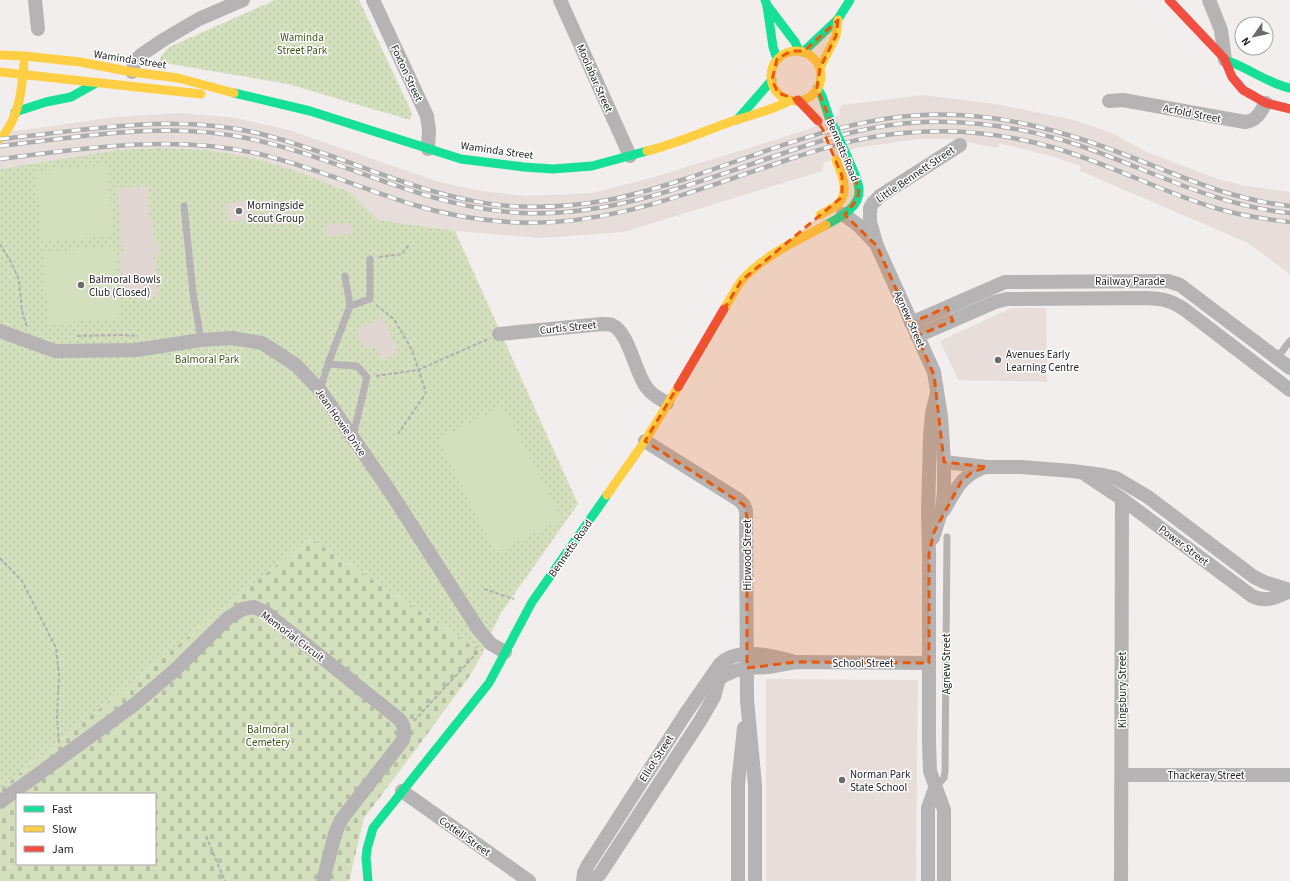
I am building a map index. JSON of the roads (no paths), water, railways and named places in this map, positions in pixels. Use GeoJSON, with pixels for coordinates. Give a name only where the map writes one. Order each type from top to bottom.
{"type":"FeatureCollection","features":[{"type":"Feature","properties":{"kind":"main road"},"geometry":{"type":"LineString","coordinates":[[801,51],[821,36],[838,20],[850,0]]}},
{"type":"Feature","properties":{"kind":"main road"},"geometry":{"type":"LineString","coordinates":[[1169,0],[1225,60],[1233,79],[1249,93],[1266,102],[1290,109]]}},
{"type":"Feature","properties":{"kind":"main road"},"geometry":{"type":"LineString","coordinates":[[766,2],[801,51]]}},
{"type":"Feature","properties":{"kind":"main road"},"geometry":{"type":"LineString","coordinates":[[766,2],[773,48],[777,59]]}},
{"type":"Feature","properties":{"kind":"main road"},"geometry":{"type":"LineString","coordinates":[[820,68],[810,55],[801,51],[791,51],[777,59],[773,65],[772,80],[778,92],[784,97],[794,100],[806,98],[812,94],[820,82],[820,68],[836,36],[838,20]]}},
{"type":"Feature","properties":{"kind":"main road","name":"Waminda Street"},"geometry":{"type":"LineString","coordinates":[[0,55],[80,62],[132,72],[178,78],[255,99],[310,111],[461,159],[524,168],[553,169],[592,166],[653,150],[737,120],[757,115],[794,100]]}},
{"type":"Feature","properties":{"kind":"main road"},"geometry":{"type":"LineString","coordinates":[[9,84],[11,55]]}},
{"type":"Feature","properties":{"kind":"main road"},"geometry":{"type":"LineString","coordinates":[[0,138],[8,130],[20,96],[24,56]]}},
{"type":"Feature","properties":{"kind":"main road"},"geometry":{"type":"LineString","coordinates":[[1225,60],[1245,67],[1261,79],[1272,84],[1290,88]]}},
{"type":"Feature","properties":{"kind":"main road","name":"Waminda Street"},"geometry":{"type":"LineString","coordinates":[[0,72],[255,99]]}},
{"type":"Feature","properties":{"kind":"main road","name":"Waminda Street"},"geometry":{"type":"LineString","coordinates":[[737,120],[772,80]]}},
{"type":"Feature","properties":{"kind":"main road"},"geometry":{"type":"LineString","coordinates":[[15,112],[46,102],[71,97],[96,83]]}},
{"type":"Feature","properties":{"kind":"main road","name":"Bennetts Road"},"geometry":{"type":"LineString","coordinates":[[358,877],[366,858],[373,828],[488,683],[517,627],[532,602],[644,441],[741,281],[756,266],[787,246],[830,223],[843,214],[853,206],[858,198],[860,192],[858,183],[829,117],[822,96],[817,88]]}},
{"type":"Feature","properties":{"kind":"main road","name":"Bennetts Road"},"geometry":{"type":"LineString","coordinates":[[794,100],[820,124]]}},
{"type":"Feature","properties":{"kind":"main road","name":"Bennetts Road"},"geometry":{"type":"LineString","coordinates":[[787,246],[814,220],[835,206],[840,200],[844,190],[844,184],[834,157]]}},
{"type":"Feature","properties":{"kind":"main road","name":"Bennetts Road"},"geometry":{"type":"LineString","coordinates":[[366,858],[368,881]]}},
{"type":"Feature","properties":{"kind":"street"},"geometry":{"type":"LineString","coordinates":[[35,0],[38,28]]}},
{"type":"Feature","properties":{"kind":"street"},"geometry":{"type":"LineString","coordinates":[[132,72],[135,61],[163,40],[200,19],[243,0]]}},
{"type":"Feature","properties":{"kind":"street","name":"Foxton Street"},"geometry":{"type":"LineString","coordinates":[[373,0],[427,116],[429,130],[428,149]]}},
{"type":"Feature","properties":{"kind":"street","name":"Moolabar Street"},"geometry":{"type":"LineString","coordinates":[[560,0],[630,156]]}},
{"type":"Feature","properties":{"kind":"street"},"geometry":{"type":"LineString","coordinates":[[1209,0],[1221,30],[1225,60]]}},
{"type":"Feature","properties":{"kind":"street","name":"Acfold Street"},"geometry":{"type":"LineString","coordinates":[[1109,101],[1116,99],[1123,100],[1245,122],[1249,122],[1255,118],[1266,102]]}},
{"type":"Feature","properties":{"kind":"street","name":"Little Bennett Street"},"geometry":{"type":"LineString","coordinates":[[872,204],[882,194],[960,145]]}},
{"type":"Feature","properties":{"kind":"street","name":"Agnew Street"},"geometry":{"type":"LineString","coordinates":[[872,204],[870,208],[870,220],[878,246],[934,372],[942,428],[944,462],[943,500],[929,554]]}},
{"type":"Feature","properties":{"kind":"street","name":"Agnew Street"},"geometry":{"type":"LineString","coordinates":[[843,214],[860,227],[878,246]]}},
{"type":"Feature","properties":{"kind":"street","name":"Railway Parade"},"geometry":{"type":"LineString","coordinates":[[911,323],[999,283],[1009,281],[1168,281],[1180,285],[1290,368]]}},
{"type":"Feature","properties":{"kind":"street","name":"Railway Parade"},"geometry":{"type":"LineString","coordinates":[[917,336],[1000,300],[1012,298],[1166,299],[1184,309],[1290,390]]}},
{"type":"Feature","properties":{"kind":"street"},"geometry":{"type":"LineString","coordinates":[[948,306],[953,320]]}},
{"type":"Feature","properties":{"kind":"street","name":"Curtis Street"},"geometry":{"type":"LineString","coordinates":[[498,334],[602,324],[612,325],[619,330],[624,339],[646,387],[656,397],[667,403]]}},
{"type":"Feature","properties":{"kind":"street","name":"Jean Howie Drive"},"geometry":{"type":"LineString","coordinates":[[0,331],[54,351],[150,349],[201,340],[232,338],[262,343],[296,365],[320,390],[389,490],[479,630],[491,644],[505,652]]}},
{"type":"Feature","properties":{"kind":"street","name":"Agnew Street"},"geometry":{"type":"LineString","coordinates":[[937,393],[930,430],[928,512],[929,769],[944,810],[944,881]]}},
{"type":"Feature","properties":{"kind":"street","name":"Hipwood Street"},"geometry":{"type":"LineString","coordinates":[[644,441],[739,500],[745,507],[747,517],[747,700],[755,778],[755,881]]}},
{"type":"Feature","properties":{"kind":"street","name":"Power Street"},"geometry":{"type":"LineString","coordinates":[[944,462],[1082,472],[1112,477],[1148,497],[1251,575],[1264,582],[1290,591]]}},
{"type":"Feature","properties":{"kind":"street","name":"Power Street"},"geometry":{"type":"LineString","coordinates":[[938,521],[965,478],[973,472],[987,466]]}},
{"type":"Feature","properties":{"kind":"street","name":"Power Street"},"geometry":{"type":"LineString","coordinates":[[1082,472],[1122,499],[1252,596],[1257,598],[1272,599],[1290,591]]}},
{"type":"Feature","properties":{"kind":"street","name":"Kingsbury Street"},"geometry":{"type":"LineString","coordinates":[[1121,881],[1122,499]]}},
{"type":"Feature","properties":{"kind":"street","name":"Memorial Circuit"},"geometry":{"type":"LineString","coordinates":[[0,802],[135,704],[170,675],[228,618],[243,608],[254,607],[265,612],[403,723],[405,731],[403,740],[341,820],[335,834],[323,881]]}},
{"type":"Feature","properties":{"kind":"street","name":"Elliot Street"},"geometry":{"type":"LineString","coordinates":[[583,881],[588,865],[686,713],[718,667],[732,656],[747,662]]}},
{"type":"Feature","properties":{"kind":"street","name":"School Street"},"geometry":{"type":"LineString","coordinates":[[747,662],[768,667],[796,662],[929,663]]}},
{"type":"Feature","properties":{"kind":"street","name":"Elliot Street"},"geometry":{"type":"LineString","coordinates":[[593,881],[600,874],[700,721],[714,697],[720,680],[725,674],[747,662]]}},
{"type":"Feature","properties":{"kind":"street","name":"Hipwood Street"},"geometry":{"type":"LineString","coordinates":[[738,881],[738,784],[747,700]]}},
{"type":"Feature","properties":{"kind":"street","name":"Thackeray Street"},"geometry":{"type":"LineString","coordinates":[[1122,775],[1290,775]]}},
{"type":"Feature","properties":{"kind":"street","name":"Agnew Street"},"geometry":{"type":"LineString","coordinates":[[928,881],[928,808],[935,788]]}},
{"type":"Feature","properties":{"kind":"street","name":"Cottell Street"},"geometry":{"type":"LineString","coordinates":[[402,791],[529,881]]}},
{"type":"Feature","properties":{"kind":"lane"},"geometry":{"type":"LineString","coordinates":[[184,206],[193,293],[201,340]]}},
{"type":"Feature","properties":{"kind":"lane"},"geometry":{"type":"LineString","coordinates":[[350,306],[370,299],[370,258]]}},
{"type":"Feature","properties":{"kind":"lane"},"geometry":{"type":"LineString","coordinates":[[320,390],[328,364],[350,306],[344,276]]}},
{"type":"Feature","properties":{"kind":"lane"},"geometry":{"type":"LineString","coordinates":[[1277,358],[1290,340]]}},
{"type":"Feature","properties":{"kind":"lane"},"geometry":{"type":"LineString","coordinates":[[328,364],[357,366],[367,377],[353,437]]}},
{"type":"Feature","properties":{"kind":"lane","name":"Agnew Street"},"geometry":{"type":"LineString","coordinates":[[935,788],[944,778],[945,771],[947,537]]}},
{"type":"Feature","properties":{"kind":"railway"},"geometry":{"type":"LineString","coordinates":[[0,139],[133,125],[166,124],[232,128],[265,135],[296,144],[386,176],[447,195],[477,202],[509,206],[546,207],[596,202],[657,188],[773,148],[832,130],[862,123],[923,115],[967,115],[1010,121],[1052,130],[1118,152],[1214,189],[1263,202],[1290,206]]}},
{"type":"Feature","properties":{"kind":"railway"},"geometry":{"type":"LineString","coordinates":[[0,146],[123,132],[185,131],[215,133],[281,146],[382,181],[450,202],[485,209],[522,213],[556,213],[589,209],[654,196],[816,143],[869,129],[905,123],[923,122],[983,124],[1023,130],[1062,140],[1107,155],[1210,195],[1236,203],[1290,213]]}},
{"type":"Feature","properties":{"kind":"railway"},"geometry":{"type":"LineString","coordinates":[[0,159],[97,147],[130,145],[195,145],[227,148],[259,154],[298,165],[392,198],[435,211],[484,220],[544,223],[579,220],[647,206],[798,156],[865,138],[899,133],[952,131],[1004,136],[1038,143],[1075,154],[1172,193],[1212,207],[1270,220],[1290,222]]}},
{"type":"Feature","properties":{"kind":"place","name":"Morningside Scout Group"},"geometry":{"type":"Point","coordinates":[239,211]}},
{"type":"Feature","properties":{"kind":"place","name":"Balmoral Bowls Club (Closed)"},"geometry":{"type":"Point","coordinates":[81,285]}},
{"type":"Feature","properties":{"kind":"place","name":"Avenues Early Learning Centre"},"geometry":{"type":"Point","coordinates":[998,360]}},
{"type":"Feature","properties":{"kind":"place","name":"Norman Park State School"},"geometry":{"type":"Point","coordinates":[842,780]}},
{"type":"Feature","properties":{"kind":"park label","name":"Waminda Street Park"},"geometry":{"type":"Point","coordinates":[302,43]}},
{"type":"Feature","properties":{"kind":"park label","name":"Balmoral Park"},"geometry":{"type":"Point","coordinates":[207,359]}},
{"type":"Feature","properties":{"kind":"park label","name":"Balmoral Cemetery"},"geometry":{"type":"Point","coordinates":[268,735]}}]}
